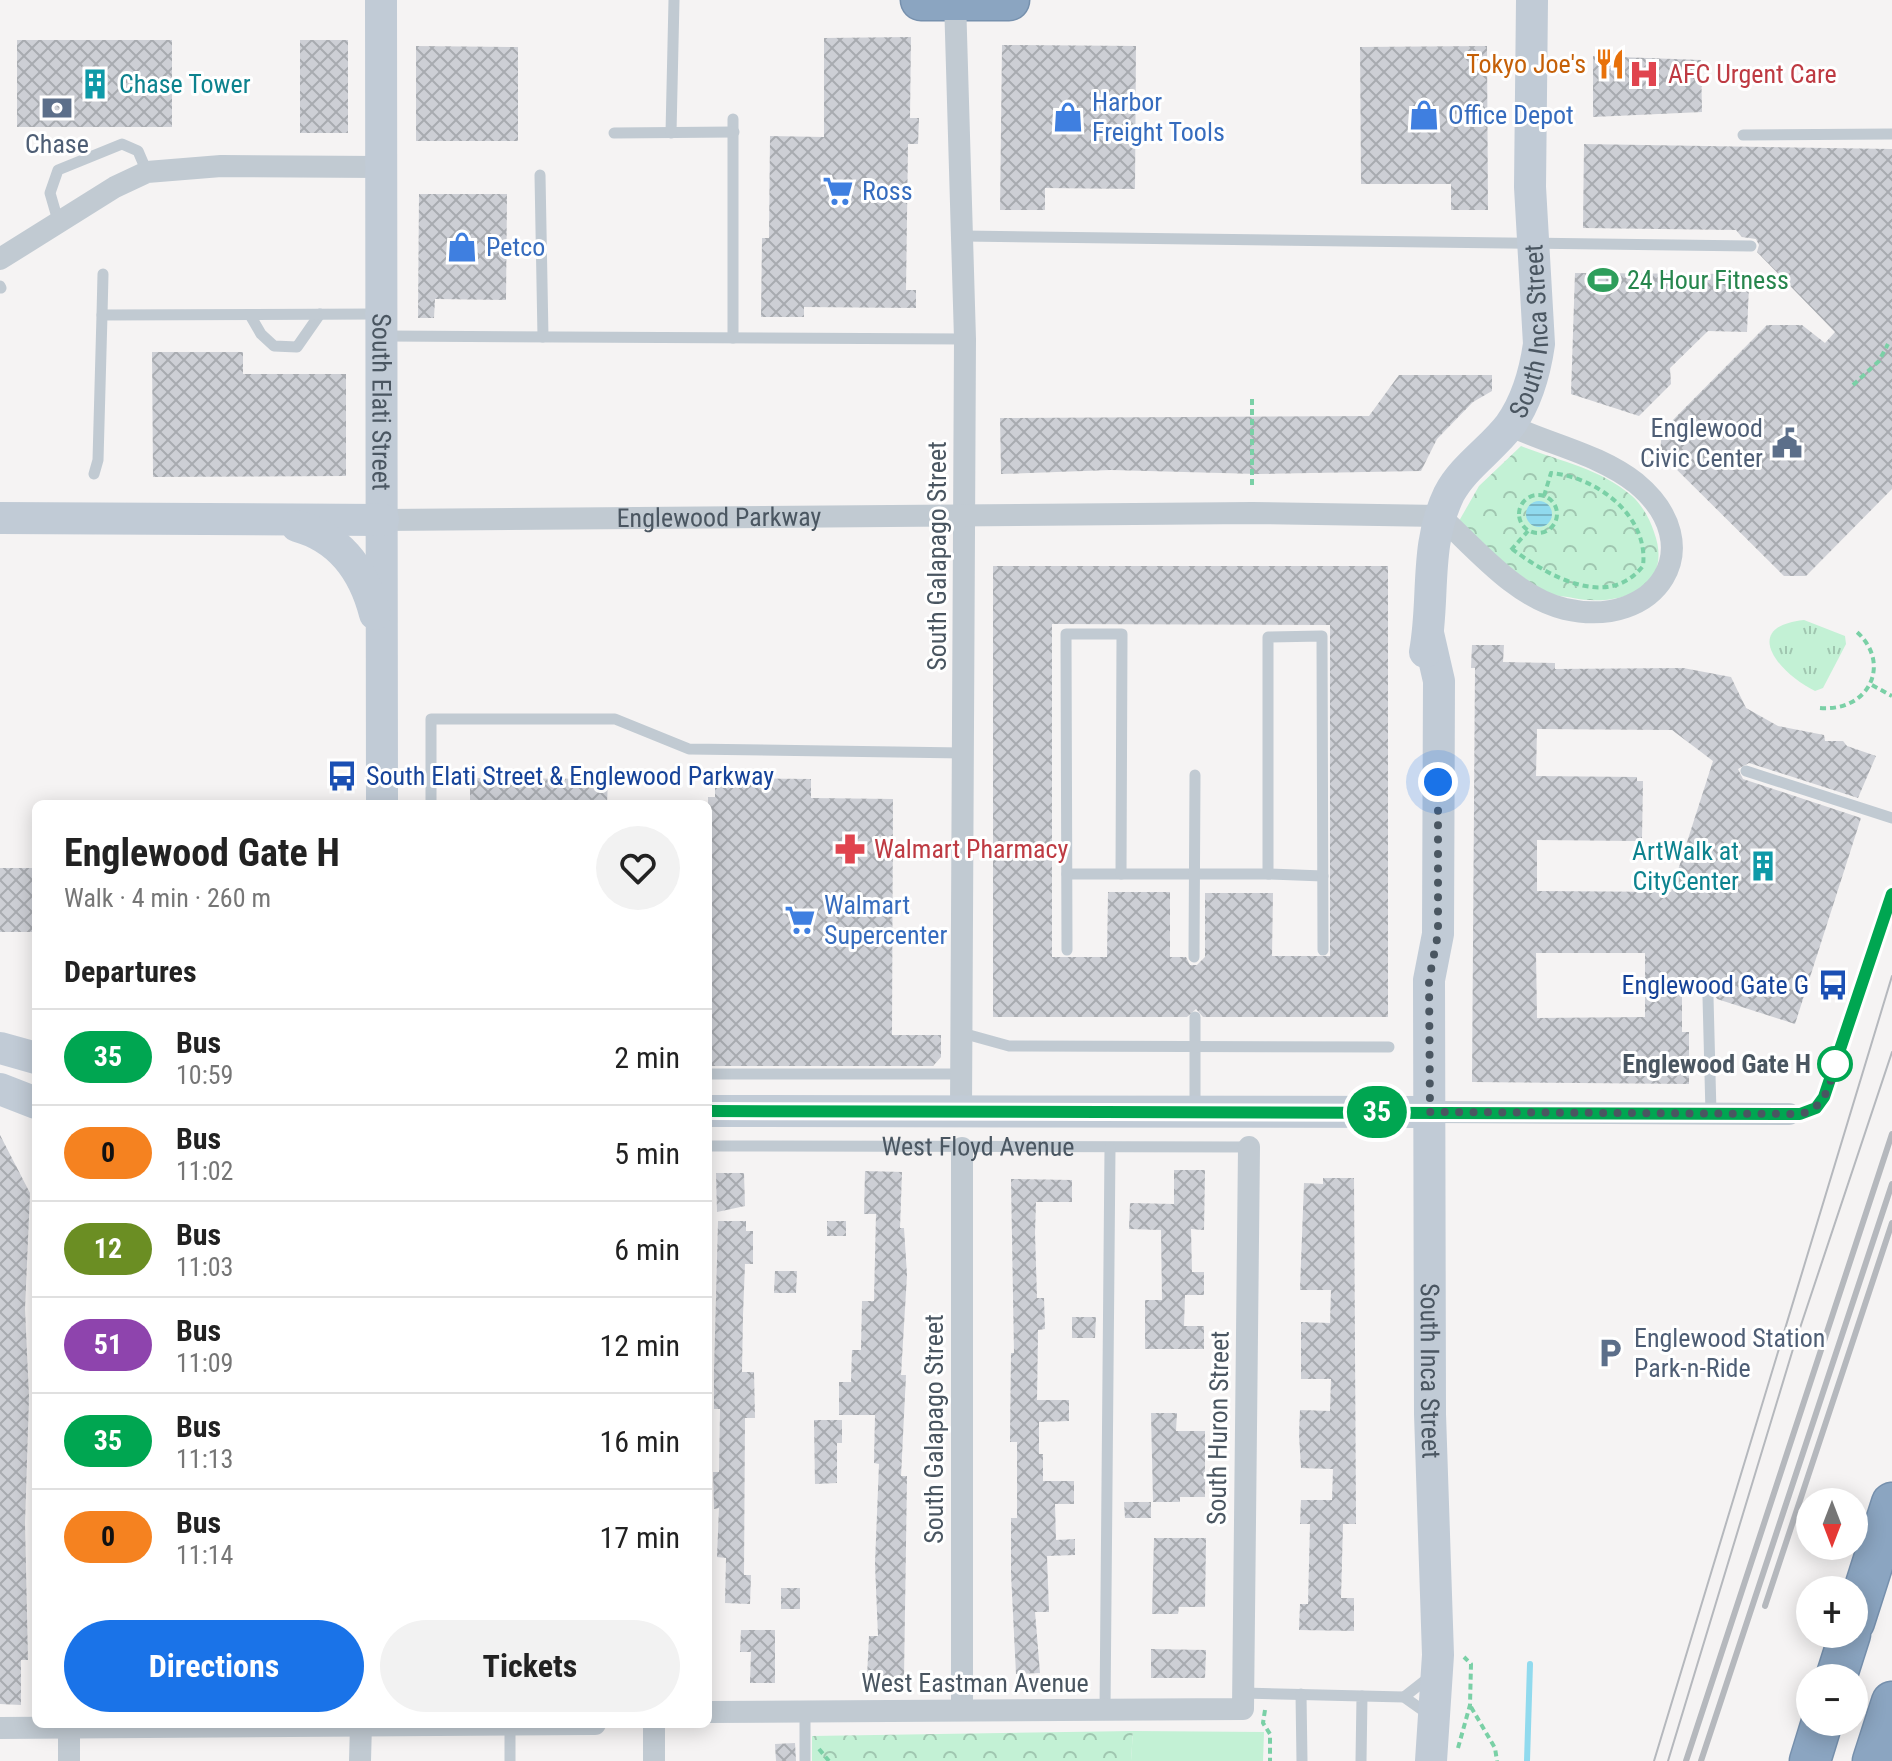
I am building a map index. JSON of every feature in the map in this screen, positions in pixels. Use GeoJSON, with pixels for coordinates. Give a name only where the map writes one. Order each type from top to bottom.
{"type":"FeatureCollection","features":[{"type":"Feature","properties":{"kind":"highway"},"geometry":{"type":"LineString","coordinates":[[921,0],[1009,0]]}},
{"type":"Feature","properties":{"kind":"highway"},"geometry":{"type":"LineString","coordinates":[[1868,1578],[1892,1503]]}},
{"type":"Feature","properties":{"kind":"highway"},"geometry":{"type":"LineString","coordinates":[[1873,1761],[1891,1705]]}},
{"type":"Feature","properties":{"kind":"highway"},"geometry":{"type":"LineString","coordinates":[[1810,1761],[1818,1736]]}},
{"type":"Feature","properties":{"kind":"street","name":"South Elati Street"},"geometry":{"type":"LineString","coordinates":[[381,0],[382,800]]}},
{"type":"Feature","properties":{"kind":"street","name":"South Galapago Street"},"geometry":{"type":"LineString","coordinates":[[955,0],[965,339],[961,1111]]}},
{"type":"Feature","properties":{"kind":"street","name":"South Inca Street"},"geometry":{"type":"LineString","coordinates":[[1431,1761],[1435,1719],[1447,1661],[1430,1414],[1429,980],[1438,934],[1439,681],[1428,633],[1429,571],[1440,516],[1451,491],[1509,425],[1536,370],[1539,344],[1529,144],[1532,0]]}},
{"type":"Feature","properties":{"kind":"street"},"geometry":{"type":"LineString","coordinates":[[0,259],[115,187],[147,172],[211,166],[380,167]]}},
{"type":"Feature","properties":{"kind":"street"},"geometry":{"type":"LineString","coordinates":[[1440,516],[1510,580],[1537,599],[1565,609],[1618,610],[1643,601],[1660,587],[1668,568],[1671,549],[1669,527],[1656,504],[1637,484],[1612,467],[1509,425]]}},
{"type":"Feature","properties":{"kind":"street","name":"Englewood Parkway"},"geometry":{"type":"LineString","coordinates":[[0,518],[383,520],[965,515],[1440,516]]}},
{"type":"Feature","properties":{"kind":"street"},"geometry":{"type":"LineString","coordinates":[[267,520],[320,533],[345,552],[365,585],[383,645]]}},
{"type":"Feature","properties":{"kind":"street"},"geometry":{"type":"LineString","coordinates":[[0,1048],[32,1057]]}},
{"type":"Feature","properties":{"kind":"street"},"geometry":{"type":"LineString","coordinates":[[0,1089],[32,1101]]}},
{"type":"Feature","properties":{"kind":"street","name":"West Floyd Avenue"},"geometry":{"type":"LineString","coordinates":[[712,1111],[1789,1114]]}},
{"type":"Feature","properties":{"kind":"street","name":"South Huron Street"},"geometry":{"type":"LineString","coordinates":[[1243,1701],[1249,1147]]}},
{"type":"Feature","properties":{"kind":"street","name":"South Galapago Street"},"geometry":{"type":"LineString","coordinates":[[962,1148],[962,1710]]}},
{"type":"Feature","properties":{"kind":"street","name":"West Eastman Avenue"},"geometry":{"type":"LineString","coordinates":[[712,1712],[1105,1710],[1243,1701]]}},
{"type":"Feature","properties":{"kind":"street"},"geometry":{"type":"LineString","coordinates":[[0,1728],[32,1727]]}},
{"type":"Feature","properties":{"kind":"street"},"geometry":{"type":"LineString","coordinates":[[69,1728],[69,1761]]}},
{"type":"Feature","properties":{"kind":"street"},"geometry":{"type":"LineString","coordinates":[[360,1728],[360,1761]]}},
{"type":"Feature","properties":{"kind":"street"},"geometry":{"type":"LineString","coordinates":[[654,1728],[654,1761]]}},
{"type":"Feature","properties":{"kind":"lane"},"geometry":{"type":"LineString","coordinates":[[671,133],[674,0]]}},
{"type":"Feature","properties":{"kind":"lane"},"geometry":{"type":"LineString","coordinates":[[614,133],[671,133],[734,126],[733,338]]}},
{"type":"Feature","properties":{"kind":"lane"},"geometry":{"type":"LineString","coordinates":[[1743,135],[1892,134]]}},
{"type":"Feature","properties":{"kind":"lane"},"geometry":{"type":"LineString","coordinates":[[59,224],[50,193],[58,170],[122,144],[138,151],[147,172]]}},
{"type":"Feature","properties":{"kind":"lane"},"geometry":{"type":"LineString","coordinates":[[540,175],[543,337]]}},
{"type":"Feature","properties":{"kind":"lane"},"geometry":{"type":"LineString","coordinates":[[963,236],[1427,239],[1533,245],[1751,246]]}},
{"type":"Feature","properties":{"kind":"lane"},"geometry":{"type":"LineString","coordinates":[[94,474],[98,460],[103,274]]}},
{"type":"Feature","properties":{"kind":"lane"},"geometry":{"type":"LineString","coordinates":[[102,315],[320,314],[381,325],[543,337],[965,339]]}},
{"type":"Feature","properties":{"kind":"lane"},"geometry":{"type":"LineString","coordinates":[[250,315],[261,334],[274,346],[297,347],[320,314]]}},
{"type":"Feature","properties":{"kind":"lane"},"geometry":{"type":"LineString","coordinates":[[1067,950],[1066,634],[1122,634],[1121,874]]}},
{"type":"Feature","properties":{"kind":"lane"},"geometry":{"type":"LineString","coordinates":[[1268,874],[1268,637],[1322,636],[1323,950]]}},
{"type":"Feature","properties":{"kind":"lane"},"geometry":{"type":"LineString","coordinates":[[431,800],[431,719],[615,719],[689,749],[964,753]]}},
{"type":"Feature","properties":{"kind":"lane"},"geometry":{"type":"LineString","coordinates":[[1746,771],[1892,818]]}},
{"type":"Feature","properties":{"kind":"lane"},"geometry":{"type":"LineString","coordinates":[[1194,957],[1195,775]]}},
{"type":"Feature","properties":{"kind":"lane"},"geometry":{"type":"LineString","coordinates":[[1067,874],[1323,876]]}},
{"type":"Feature","properties":{"kind":"lane","name":"West Floyd Avenue"},"geometry":{"type":"LineString","coordinates":[[1789,1114],[1812,1111],[1824,1097],[1892,894]]}},
{"type":"Feature","properties":{"kind":"lane"},"geometry":{"type":"LineString","coordinates":[[1708,997],[1711,1113]]}},
{"type":"Feature","properties":{"kind":"lane"},"geometry":{"type":"LineString","coordinates":[[1195,1017],[1195,1112]]}},
{"type":"Feature","properties":{"kind":"lane"},"geometry":{"type":"LineString","coordinates":[[962,1033],[1009,1046],[1389,1047]]}},
{"type":"Feature","properties":{"kind":"lane"},"geometry":{"type":"LineString","coordinates":[[712,1074],[961,1074]]}},
{"type":"Feature","properties":{"kind":"lane","name":"West Floyd Avenue"},"geometry":{"type":"LineString","coordinates":[[712,1146],[1249,1147]]}},
{"type":"Feature","properties":{"kind":"lane"},"geometry":{"type":"LineString","coordinates":[[1105,1710],[1110,1148]]}},
{"type":"Feature","properties":{"kind":"lane"},"geometry":{"type":"LineString","coordinates":[[1404,1697],[1447,1661]]}},
{"type":"Feature","properties":{"kind":"lane"},"geometry":{"type":"LineString","coordinates":[[1301,1694],[1302,1761]]}},
{"type":"Feature","properties":{"kind":"lane"},"geometry":{"type":"LineString","coordinates":[[1243,1701],[1301,1694],[1404,1697],[1435,1719]]}},
{"type":"Feature","properties":{"kind":"lane"},"geometry":{"type":"LineString","coordinates":[[1361,1761],[1362,1696]]}},
{"type":"Feature","properties":{"kind":"lane"},"geometry":{"type":"LineString","coordinates":[[805,1712],[805,1761]]}},
{"type":"Feature","properties":{"kind":"lane"},"geometry":{"type":"LineString","coordinates":[[510,1728],[510,1761]]}},
{"type":"Feature","properties":{"kind":"path"},"geometry":{"type":"LineString","coordinates":[[1853,385],[1871,368],[1888,344]]}},
{"type":"Feature","properties":{"kind":"path"},"geometry":{"type":"LineString","coordinates":[[1252,399],[1252,488]]}},
{"type":"Feature","properties":{"kind":"path"},"geometry":{"type":"LineString","coordinates":[[1528,531],[1512,549],[1552,576],[1578,584],[1612,587],[1636,575],[1643,566],[1643,544],[1634,520],[1605,494],[1581,481],[1551,473],[1544,496]]}},
{"type":"Feature","properties":{"kind":"path"},"geometry":{"type":"LineString","coordinates":[[1544,496],[1555,505],[1555,523],[1546,532],[1528,531],[1520,521],[1519,508],[1527,498],[1544,496]]}},
{"type":"Feature","properties":{"kind":"path"},"geometry":{"type":"LineString","coordinates":[[1820,708],[1851,706],[1874,686],[1874,655],[1857,632]]}},
{"type":"Feature","properties":{"kind":"path"},"geometry":{"type":"LineString","coordinates":[[1874,686],[1892,696]]}},
{"type":"Feature","properties":{"kind":"path"},"geometry":{"type":"LineString","coordinates":[[1447,1661],[1471,1664],[1470,1705],[1454,1761]]}},
{"type":"Feature","properties":{"kind":"path"},"geometry":{"type":"LineString","coordinates":[[1470,1705],[1495,1748],[1497,1761]]}},
{"type":"Feature","properties":{"kind":"path"},"geometry":{"type":"LineString","coordinates":[[1263,1723],[1270,1734],[1270,1761]]}},
{"type":"Feature","properties":{"kind":"green space"},"geometry":{"type":"Polygon","coordinates":[[[1521,446],[1606,478],[1636,500],[1650,522],[1658,552],[1657,568],[1639,590],[1608,600],[1551,594],[1534,585],[1488,549],[1459,521],[1479,486],[1521,446]]]}},
{"type":"Feature","properties":{"kind":"green space"},"geometry":{"type":"Polygon","coordinates":[[[1804,620],[1845,636],[1846,644],[1823,688],[1815,691],[1802,684],[1779,663],[1770,641],[1773,632],[1784,624],[1804,620]]]}},
{"type":"Feature","properties":{"kind":"green space"},"geometry":{"type":"Polygon","coordinates":[[[1133,1731],[1131,1761],[812,1761],[812,1736],[1133,1731]]]}},
{"type":"Feature","properties":{"kind":"green space"},"geometry":{"type":"Polygon","coordinates":[[[1133,1731],[1264,1732],[1263,1761],[1131,1761],[1133,1731]]]}},
{"type":"Feature","properties":{"kind":"water"},"geometry":{"type":"Polygon","coordinates":[[[1539,501],[1548,505],[1552,514],[1548,523],[1539,527],[1530,523],[1526,514],[1530,505],[1539,501]]]}},
{"type":"Feature","properties":{"kind":"building","name":"Ross"},"geometry":{"type":"Polygon","coordinates":[[[911,37],[910,118],[919,118],[918,144],[908,144],[906,290],[916,290],[916,308],[804,307],[804,317],[761,317],[762,238],[769,238],[770,136],[824,137],[824,38],[911,37]]]}},
{"type":"Feature","properties":{"kind":"building","name":"Chase Tower"},"geometry":{"type":"Polygon","coordinates":[[[17,40],[172,40],[172,127],[17,127],[17,40]]]}},
{"type":"Feature","properties":{"kind":"building"},"geometry":{"type":"Polygon","coordinates":[[[300,40],[348,40],[348,133],[300,133],[300,40]]]}},
{"type":"Feature","properties":{"kind":"building","name":"Harbor Freight Tools"},"geometry":{"type":"Polygon","coordinates":[[[1002,45],[1136,46],[1135,189],[1045,188],[1045,210],[1000,210],[1002,45]]]}},
{"type":"Feature","properties":{"kind":"building"},"geometry":{"type":"Polygon","coordinates":[[[416,46],[518,47],[518,141],[416,141],[416,46]]]}},
{"type":"Feature","properties":{"kind":"building","name":"Office Depot"},"geometry":{"type":"Polygon","coordinates":[[[1487,46],[1488,210],[1451,210],[1451,184],[1361,184],[1360,47],[1487,46]]]}},
{"type":"Feature","properties":{"kind":"building"},"geometry":{"type":"Polygon","coordinates":[[[1593,56],[1701,60],[1702,112],[1593,117],[1593,56]]]}},
{"type":"Feature","properties":{"kind":"building"},"geometry":{"type":"Polygon","coordinates":[[[1584,144],[1892,149],[1892,489],[1806,576],[1784,576],[1660,453],[1662,431],[1767,325],[1802,325],[1825,343],[1835,332],[1757,252],[1759,245],[1756,239],[1742,237],[1736,230],[1583,228],[1584,144]]]}},
{"type":"Feature","properties":{"kind":"building","name":"Petco"},"geometry":{"type":"Polygon","coordinates":[[[419,194],[507,194],[506,300],[435,299],[434,318],[418,318],[419,194]]]}},
{"type":"Feature","properties":{"kind":"building"},"geometry":{"type":"Polygon","coordinates":[[[1575,273],[1735,274],[1749,285],[1747,332],[1708,331],[1670,368],[1671,384],[1639,416],[1571,394],[1575,273]]]}},
{"type":"Feature","properties":{"kind":"building"},"geometry":{"type":"Polygon","coordinates":[[[152,352],[243,352],[243,374],[346,374],[346,476],[153,477],[152,352]]]}},
{"type":"Feature","properties":{"kind":"building"},"geometry":{"type":"Polygon","coordinates":[[[1399,375],[1492,375],[1492,391],[1473,402],[1437,439],[1421,471],[1258,474],[1111,470],[1001,474],[1000,418],[1369,416],[1399,375]]]}},
{"type":"Feature","properties":{"kind":"building"},"geometry":{"type":"Polygon","coordinates":[[[993,566],[1388,566],[1388,1017],[1203,1017],[1196,1009],[1187,1017],[993,1017],[993,566]],[[1052,624],[1052,957],[1107,957],[1108,892],[1170,892],[1170,957],[1186,957],[1190,965],[1197,965],[1205,957],[1205,893],[1273,893],[1272,956],[1330,956],[1330,625],[1052,624]]]}},
{"type":"Feature","properties":{"kind":"building","name":"ArtWalk at CityCenter"},"geometry":{"type":"Polygon","coordinates":[[[1472,645],[1504,645],[1503,662],[1555,663],[1555,669],[1683,668],[1731,677],[1746,708],[1778,726],[1824,735],[1825,741],[1843,741],[1847,746],[1876,756],[1858,798],[1749,763],[1738,769],[1743,779],[1861,818],[1795,1024],[1717,999],[1711,989],[1700,993],[1682,986],[1682,1032],[1689,1032],[1689,1084],[1472,1082],[1475,668],[1471,668],[1472,645]],[[1537,729],[1536,776],[1637,777],[1637,781],[1643,781],[1642,838],[1637,841],[1537,840],[1537,891],[1671,892],[1713,761],[1672,730],[1537,729]],[[1536,953],[1537,1018],[1645,1017],[1645,953],[1536,953]]]}},
{"type":"Feature","properties":{"kind":"building"},"geometry":{"type":"Polygon","coordinates":[[[470,778],[608,779],[607,800],[470,800],[470,778]]]}},
{"type":"Feature","properties":{"kind":"building","name":"Walmart Supercenter"},"geometry":{"type":"Polygon","coordinates":[[[715,778],[811,779],[811,798],[893,799],[892,1035],[941,1035],[941,1057],[933,1066],[712,1066],[712,800],[708,797],[715,797],[715,778]]]}},
{"type":"Feature","properties":{"kind":"building"},"geometry":{"type":"Polygon","coordinates":[[[0,868],[32,868],[32,932],[0,932],[0,868]]]}},
{"type":"Feature","properties":{"kind":"building"},"geometry":{"type":"Polygon","coordinates":[[[0,1135],[30,1193],[25,1309],[29,1397],[25,1523],[28,1660],[21,1660],[21,1705],[0,1704],[0,1135]]]}},
{"type":"Feature","properties":{"kind":"building"},"geometry":{"type":"Polygon","coordinates":[[[1174,1170],[1205,1170],[1204,1230],[1191,1229],[1192,1272],[1204,1272],[1204,1295],[1185,1295],[1184,1326],[1204,1326],[1204,1349],[1145,1349],[1145,1300],[1162,1300],[1161,1230],[1129,1229],[1130,1203],[1174,1204],[1174,1170]]]}},
{"type":"Feature","properties":{"kind":"building"},"geometry":{"type":"Polygon","coordinates":[[[865,1171],[902,1172],[900,1228],[904,1228],[907,1275],[901,1375],[906,1375],[901,1476],[907,1476],[904,1678],[867,1677],[869,1636],[878,1636],[875,1564],[879,1464],[874,1463],[875,1415],[839,1415],[839,1382],[851,1382],[852,1350],[861,1350],[862,1301],[874,1301],[876,1214],[864,1214],[865,1171]]]}},
{"type":"Feature","properties":{"kind":"building"},"geometry":{"type":"Polygon","coordinates":[[[716,1173],[744,1173],[745,1206],[717,1212],[716,1173]]]}},
{"type":"Feature","properties":{"kind":"building"},"geometry":{"type":"Polygon","coordinates":[[[1323,1178],[1354,1178],[1356,1524],[1343,1524],[1341,1598],[1354,1598],[1354,1631],[1299,1630],[1300,1604],[1308,1604],[1310,1524],[1300,1524],[1301,1500],[1332,1500],[1333,1469],[1301,1468],[1299,1434],[1300,1410],[1330,1411],[1331,1379],[1301,1379],[1301,1322],[1330,1323],[1331,1290],[1300,1290],[1304,1183],[1323,1184],[1323,1178]]]}},
{"type":"Feature","properties":{"kind":"building"},"geometry":{"type":"Polygon","coordinates":[[[1011,1179],[1072,1180],[1072,1202],[1036,1202],[1035,1233],[1037,1298],[1044,1298],[1045,1329],[1038,1330],[1037,1400],[1069,1400],[1069,1421],[1039,1422],[1039,1454],[1043,1454],[1043,1481],[1074,1481],[1074,1504],[1055,1504],[1056,1540],[1075,1539],[1075,1555],[1047,1556],[1049,1612],[1035,1612],[1040,1673],[1016,1674],[1011,1573],[1011,1518],[1017,1518],[1017,1442],[1010,1442],[1011,1353],[1014,1353],[1011,1179]]]}},
{"type":"Feature","properties":{"kind":"building"},"geometry":{"type":"Polygon","coordinates":[[[718,1221],[746,1221],[746,1231],[753,1231],[753,1264],[745,1264],[742,1372],[754,1372],[755,1418],[745,1418],[744,1575],[751,1575],[750,1604],[725,1603],[726,1558],[717,1557],[719,1508],[714,1509],[713,1472],[719,1472],[720,1409],[714,1409],[718,1221]]]}},
{"type":"Feature","properties":{"kind":"building"},"geometry":{"type":"Polygon","coordinates":[[[827,1221],[846,1221],[846,1236],[827,1236],[827,1221]]]}},
{"type":"Feature","properties":{"kind":"building"},"geometry":{"type":"Polygon","coordinates":[[[775,1271],[797,1271],[796,1293],[774,1293],[775,1271]]]}},
{"type":"Feature","properties":{"kind":"building"},"geometry":{"type":"Polygon","coordinates":[[[1072,1317],[1096,1317],[1095,1338],[1072,1338],[1072,1317]]]}},
{"type":"Feature","properties":{"kind":"building"},"geometry":{"type":"Polygon","coordinates":[[[1151,1413],[1177,1413],[1176,1431],[1205,1431],[1205,1497],[1180,1497],[1180,1502],[1153,1502],[1151,1413]]]}},
{"type":"Feature","properties":{"kind":"building"},"geometry":{"type":"Polygon","coordinates":[[[814,1420],[842,1420],[842,1443],[837,1443],[837,1483],[815,1484],[814,1420]]]}},
{"type":"Feature","properties":{"kind":"building"},"geometry":{"type":"Polygon","coordinates":[[[1124,1502],[1151,1502],[1151,1518],[1125,1518],[1124,1502]]]}},
{"type":"Feature","properties":{"kind":"building"},"geometry":{"type":"Polygon","coordinates":[[[1154,1538],[1206,1538],[1205,1607],[1179,1607],[1178,1614],[1152,1614],[1154,1538]]]}},
{"type":"Feature","properties":{"kind":"building"},"geometry":{"type":"Polygon","coordinates":[[[781,1588],[800,1588],[800,1609],[781,1609],[781,1588]]]}},
{"type":"Feature","properties":{"kind":"building"},"geometry":{"type":"Polygon","coordinates":[[[741,1630],[775,1630],[775,1683],[750,1683],[751,1652],[740,1652],[741,1630]]]}},
{"type":"Feature","properties":{"kind":"building"},"geometry":{"type":"Polygon","coordinates":[[[1151,1649],[1206,1650],[1205,1678],[1151,1678],[1151,1649]]]}},
{"type":"Feature","properties":{"kind":"building"},"geometry":{"type":"Polygon","coordinates":[[[795,1743],[796,1761],[776,1761],[775,1744],[795,1743]]]}},
{"type":"Feature","properties":{"kind":"waterway"},"geometry":{"type":"LineString","coordinates":[[1527,1761],[1530,1664]]}},
{"type":"Feature","properties":{"kind":"tram line"},"geometry":{"type":"LineString","coordinates":[[1654,1761],[1892,976]]}},
{"type":"Feature","properties":{"kind":"tram line"},"geometry":{"type":"LineString","coordinates":[[1668,1761],[1793,1349],[1892,1052]]}},
{"type":"Feature","properties":{"kind":"railway"},"geometry":{"type":"LineString","coordinates":[[1686,1761],[1892,1134]]}},
{"type":"Feature","properties":{"kind":"railway"},"geometry":{"type":"LineString","coordinates":[[1701,1761],[1892,1184]]}},
{"type":"Feature","properties":{"kind":"railway"},"geometry":{"type":"LineString","coordinates":[[1765,1606],[1892,1223]]}},
{"type":"Feature","properties":{"kind":"bus line","name":"35"},"geometry":{"type":"LineString","coordinates":[[712,1111],[1800,1114],[1816,1108],[1824,1097],[1892,894]]}},
{"type":"Feature","properties":{"kind":"place","name":"Tokyo Joe's"},"geometry":{"type":"Point","coordinates":[1610,64]}},
{"type":"Feature","properties":{"kind":"place","name":"AFC Urgent Care"},"geometry":{"type":"Point","coordinates":[1644,74]}},
{"type":"Feature","properties":{"kind":"place","name":"Chase Tower"},"geometry":{"type":"Point","coordinates":[95,84]}},
{"type":"Feature","properties":{"kind":"place","name":"Chase"},"geometry":{"type":"Point","coordinates":[57,108]}},
{"type":"Feature","properties":{"kind":"place","name":"Office Depot"},"geometry":{"type":"Point","coordinates":[1424,115]}},
{"type":"Feature","properties":{"kind":"place","name":"Harbor Freight Tools"},"geometry":{"type":"Point","coordinates":[1068,117]}},
{"type":"Feature","properties":{"kind":"place","name":"Ross"},"geometry":{"type":"Point","coordinates":[838,191]}},
{"type":"Feature","properties":{"kind":"place","name":"Petco"},"geometry":{"type":"Point","coordinates":[462,247]}},
{"type":"Feature","properties":{"kind":"place","name":"24 Hour Fitness"},"geometry":{"type":"Point","coordinates":[1603,280]}},
{"type":"Feature","properties":{"kind":"place","name":"Englewood Civic Center"},"geometry":{"type":"Point","coordinates":[1787,443]}},
{"type":"Feature","properties":{"kind":"place","name":"South Elati Street & Englewood Parkway"},"geometry":{"type":"Point","coordinates":[342,776]}},
{"type":"Feature","properties":{"kind":"place","name":"Walmart Pharmacy"},"geometry":{"type":"Point","coordinates":[850,849]}},
{"type":"Feature","properties":{"kind":"place","name":"ArtWalk at CityCenter"},"geometry":{"type":"Point","coordinates":[1763,866]}},
{"type":"Feature","properties":{"kind":"place","name":"Walmart Supercenter"},"geometry":{"type":"Point","coordinates":[800,920]}},
{"type":"Feature","properties":{"kind":"place","name":"Englewood Gate G"},"geometry":{"type":"Point","coordinates":[1833,985]}},
{"type":"Feature","properties":{"kind":"place","name":"Englewood Gate H"},"geometry":{"type":"Point","coordinates":[1835,1064]}},
{"type":"Feature","properties":{"kind":"place","name":"Englewood Station Park-n-Ride"},"geometry":{"type":"Point","coordinates":[1610,1353]}},
{"type":"Feature","properties":{"kind":"route"},"geometry":{"type":"LineString","coordinates":[[1438,782],[1438,934],[1429,980],[1430,1112],[1800,1114],[1812,1111],[1822,1101],[1835,1064]]}}]}
